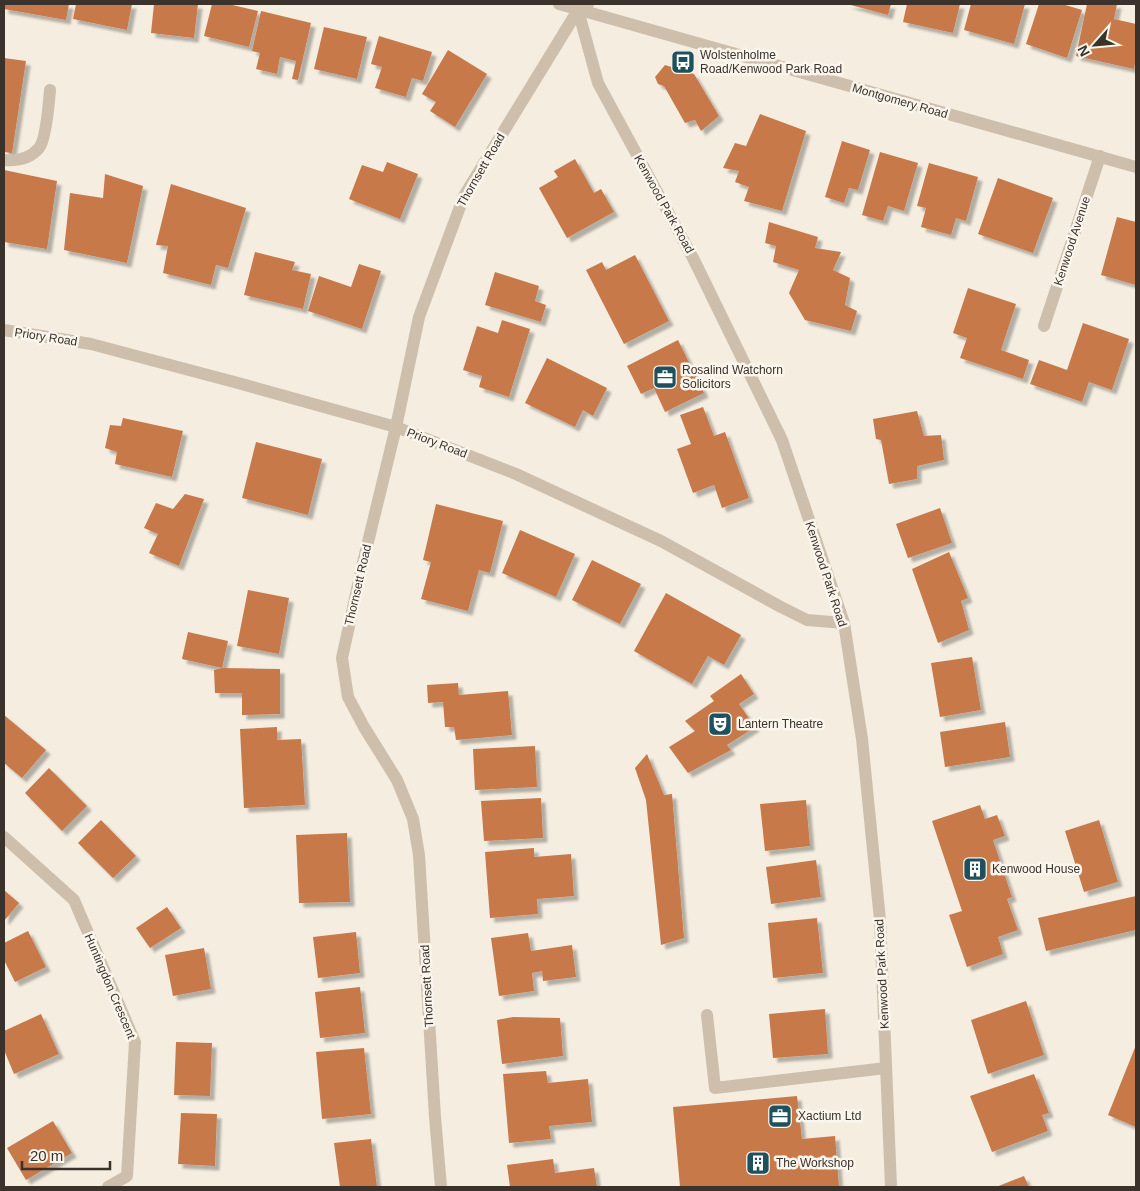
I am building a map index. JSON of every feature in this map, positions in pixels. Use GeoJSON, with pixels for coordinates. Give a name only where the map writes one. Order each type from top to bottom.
{"type":"FeatureCollection","features":[{"type":"Feature","properties":{"kind":"street","name":"Montgomery Road"},"geometry":{"type":"LineString","coordinates":[[560,4],[583,7],[1136,167]]}},
{"type":"Feature","properties":{"kind":"street","name":"Thornsett Road"},"geometry":{"type":"LineString","coordinates":[[442,1187],[434,1117],[419,855],[413,819],[397,780],[348,697],[342,658],[361,570],[396,427],[419,317],[464,196],[583,7]]}},
{"type":"Feature","properties":{"kind":"street","name":"Kenwood Park Road"},"geometry":{"type":"LineString","coordinates":[[583,7],[598,83],[693,258],[782,440],[844,623],[862,739],[880,920],[891,1187]]}},
{"type":"Feature","properties":{"kind":"street"},"geometry":{"type":"LineString","coordinates":[[4,160],[22,160],[40,147],[46,128],[50,90]]}},
{"type":"Feature","properties":{"kind":"street","name":"Kenwood Avenue"},"geometry":{"type":"LineString","coordinates":[[1044,326],[1100,156]]}},
{"type":"Feature","properties":{"kind":"street","name":"Priory Road"},"geometry":{"type":"LineString","coordinates":[[4,330],[91,344],[396,427],[516,474],[660,541],[808,620],[844,623]]}},
{"type":"Feature","properties":{"kind":"street","name":"Huntingdon Crescent"},"geometry":{"type":"LineString","coordinates":[[4,837],[74,900],[135,1042],[127,1176],[108,1187]]}},
{"type":"Feature","properties":{"kind":"street"},"geometry":{"type":"LineString","coordinates":[[707,1015],[715,1088],[886,1068]]}},
{"type":"Feature","properties":{"kind":"building"},"geometry":{"type":"Polygon","coordinates":[[[4,4],[69,4],[66,20],[4,9],[4,4]]]}},
{"type":"Feature","properties":{"kind":"building"},"geometry":{"type":"Polygon","coordinates":[[[76,4],[132,4],[127,30],[73,19],[76,4]]]}},
{"type":"Feature","properties":{"kind":"building"},"geometry":{"type":"Polygon","coordinates":[[[154,4],[198,4],[194,38],[151,33],[154,4]]]}},
{"type":"Feature","properties":{"kind":"building"},"geometry":{"type":"Polygon","coordinates":[[[212,4],[228,4],[258,11],[249,47],[204,36],[212,4]]]}},
{"type":"Feature","properties":{"kind":"building"},"geometry":{"type":"Polygon","coordinates":[[[847,4],[891,4],[888,15],[847,4]]]}},
{"type":"Feature","properties":{"kind":"building"},"geometry":{"type":"Polygon","coordinates":[[[907,4],[960,4],[953,33],[903,22],[907,4]]]}},
{"type":"Feature","properties":{"kind":"building"},"geometry":{"type":"Polygon","coordinates":[[[971,4],[1025,4],[1014,44],[964,30],[971,4]]]}},
{"type":"Feature","properties":{"kind":"building"},"geometry":{"type":"Polygon","coordinates":[[[1039,4],[1062,4],[1082,10],[1067,58],[1026,44],[1039,4]]]}},
{"type":"Feature","properties":{"kind":"building"},"geometry":{"type":"Polygon","coordinates":[[[1087,4],[1117,4],[1114,19],[1136,24],[1136,58],[1134,69],[1076,56],[1087,4]]]}},
{"type":"Feature","properties":{"kind":"building"},"geometry":{"type":"Polygon","coordinates":[[[261,11],[311,23],[298,80],[292,79],[296,61],[280,57],[277,74],[256,69],[260,53],[252,51],[261,11]]]}},
{"type":"Feature","properties":{"kind":"building"},"geometry":{"type":"Polygon","coordinates":[[[324,27],[367,37],[357,79],[314,69],[324,27]]]}},
{"type":"Feature","properties":{"kind":"building"},"geometry":{"type":"Polygon","coordinates":[[[379,36],[432,52],[423,81],[412,78],[406,97],[375,88],[382,67],[371,64],[379,36]]]}},
{"type":"Feature","properties":{"kind":"building"},"geometry":{"type":"Polygon","coordinates":[[[448,50],[487,74],[455,127],[430,111],[436,102],[422,94],[448,50]]]}},
{"type":"Feature","properties":{"kind":"building"},"geometry":{"type":"Polygon","coordinates":[[[4,58],[26,61],[12,153],[4,152],[4,58]]]}},
{"type":"Feature","properties":{"kind":"building"},"geometry":{"type":"Polygon","coordinates":[[[665,65],[694,74],[719,116],[701,131],[695,120],[685,123],[664,86],[658,84],[655,77],[665,65]]]}},
{"type":"Feature","properties":{"kind":"building"},"geometry":{"type":"Polygon","coordinates":[[[760,114],[806,131],[782,211],[744,201],[749,187],[735,182],[739,171],[723,168],[735,143],[746,146],[760,114]]]}},
{"type":"Feature","properties":{"kind":"building"},"geometry":{"type":"Polygon","coordinates":[[[842,141],[870,150],[858,190],[849,188],[844,203],[825,197],[842,141]]]}},
{"type":"Feature","properties":{"kind":"building"},"geometry":{"type":"Polygon","coordinates":[[[880,152],[918,163],[904,211],[888,206],[883,221],[862,215],[880,152]]]}},
{"type":"Feature","properties":{"kind":"building"},"geometry":{"type":"Polygon","coordinates":[[[575,159],[594,193],[601,189],[614,212],[567,238],[539,188],[558,177],[554,171],[575,159]]]}},
{"type":"Feature","properties":{"kind":"building"},"geometry":{"type":"Polygon","coordinates":[[[387,162],[418,174],[400,219],[349,199],[362,165],[383,172],[387,162]]]}},
{"type":"Feature","properties":{"kind":"building"},"geometry":{"type":"Polygon","coordinates":[[[929,163],[978,177],[966,221],[956,218],[951,235],[921,227],[926,208],[917,206],[929,163]]]}},
{"type":"Feature","properties":{"kind":"building"},"geometry":{"type":"Polygon","coordinates":[[[4,170],[57,181],[47,249],[4,242],[4,170]]]}},
{"type":"Feature","properties":{"kind":"building"},"geometry":{"type":"Polygon","coordinates":[[[105,174],[143,186],[127,263],[64,250],[70,193],[103,198],[105,174]]]}},
{"type":"Feature","properties":{"kind":"building"},"geometry":{"type":"Polygon","coordinates":[[[998,178],[1053,198],[1033,253],[978,234],[998,178]]]}},
{"type":"Feature","properties":{"kind":"building"},"geometry":{"type":"Polygon","coordinates":[[[171,184],[246,208],[228,268],[216,265],[211,285],[163,273],[168,246],[156,245],[171,184]]]}},
{"type":"Feature","properties":{"kind":"building"},"geometry":{"type":"Polygon","coordinates":[[[1117,217],[1136,222],[1136,285],[1101,275],[1117,217]]]}},
{"type":"Feature","properties":{"kind":"building"},"geometry":{"type":"Polygon","coordinates":[[[769,222],[818,237],[815,248],[841,252],[833,270],[850,278],[845,305],[857,311],[851,331],[805,320],[789,293],[799,270],[773,262],[776,246],[765,243],[769,222]]]}},
{"type":"Feature","properties":{"kind":"building"},"geometry":{"type":"Polygon","coordinates":[[[255,252],[295,262],[292,270],[311,274],[303,309],[244,295],[255,252]]]}},
{"type":"Feature","properties":{"kind":"building"},"geometry":{"type":"Polygon","coordinates":[[[635,255],[669,321],[624,344],[586,270],[602,262],[606,270],[635,255]]]}},
{"type":"Feature","properties":{"kind":"building"},"geometry":{"type":"Polygon","coordinates":[[[359,264],[381,271],[362,329],[308,311],[319,276],[351,287],[359,264]]]}},
{"type":"Feature","properties":{"kind":"building"},"geometry":{"type":"Polygon","coordinates":[[[495,272],[539,286],[535,301],[546,305],[541,322],[485,305],[495,272]]]}},
{"type":"Feature","properties":{"kind":"building"},"geometry":{"type":"Polygon","coordinates":[[[968,288],[1016,304],[1001,350],[1029,360],[1023,379],[960,358],[967,338],[953,333],[968,288]]]}},
{"type":"Feature","properties":{"kind":"building"},"geometry":{"type":"Polygon","coordinates":[[[502,320],[530,329],[509,397],[479,387],[482,376],[463,370],[477,326],[498,333],[502,320]]]}},
{"type":"Feature","properties":{"kind":"building"},"geometry":{"type":"Polygon","coordinates":[[[1083,323],[1129,339],[1112,390],[1089,382],[1082,402],[1030,384],[1039,360],[1067,370],[1083,323]]]}},
{"type":"Feature","properties":{"kind":"building","name":"Rosalind Watchorn Solicitors"},"geometry":{"type":"Polygon","coordinates":[[[678,340],[704,393],[665,412],[654,388],[641,394],[627,366],[678,340]]]}},
{"type":"Feature","properties":{"kind":"building"},"geometry":{"type":"Polygon","coordinates":[[[547,358],[607,388],[593,416],[583,410],[575,427],[525,403],[547,358]]]}},
{"type":"Feature","properties":{"kind":"building"},"geometry":{"type":"Polygon","coordinates":[[[703,407],[714,436],[725,432],[749,498],[722,508],[714,485],[693,493],[677,449],[691,444],[680,415],[703,407]]]}},
{"type":"Feature","properties":{"kind":"building"},"geometry":{"type":"Polygon","coordinates":[[[917,411],[924,436],[941,435],[944,460],[917,466],[917,479],[889,484],[881,440],[876,439],[873,419],[917,411]]]}},
{"type":"Feature","properties":{"kind":"building"},"geometry":{"type":"Polygon","coordinates":[[[123,418],[183,431],[172,477],[115,464],[117,452],[105,448],[110,425],[121,426],[123,418]]]}},
{"type":"Feature","properties":{"kind":"building"},"geometry":{"type":"Polygon","coordinates":[[[256,442],[322,459],[308,515],[242,498],[256,442]]]}},
{"type":"Feature","properties":{"kind":"building"},"geometry":{"type":"Polygon","coordinates":[[[185,494],[204,499],[179,566],[149,553],[158,534],[144,528],[156,503],[173,509],[185,494]]]}},
{"type":"Feature","properties":{"kind":"building"},"geometry":{"type":"Polygon","coordinates":[[[436,504],[503,521],[490,573],[479,570],[468,611],[421,599],[431,562],[423,560],[436,504]]]}},
{"type":"Feature","properties":{"kind":"building"},"geometry":{"type":"Polygon","coordinates":[[[940,508],[952,543],[908,558],[896,524],[940,508]]]}},
{"type":"Feature","properties":{"kind":"building"},"geometry":{"type":"Polygon","coordinates":[[[520,530],[575,554],[556,597],[502,573],[520,530]]]}},
{"type":"Feature","properties":{"kind":"building"},"geometry":{"type":"Polygon","coordinates":[[[949,552],[968,598],[961,601],[969,630],[938,643],[912,569],[949,552]]]}},
{"type":"Feature","properties":{"kind":"building"},"geometry":{"type":"Polygon","coordinates":[[[592,560],[641,584],[620,624],[572,600],[592,560]]]}},
{"type":"Feature","properties":{"kind":"building"},"geometry":{"type":"Polygon","coordinates":[[[248,590],[289,598],[279,654],[237,646],[248,590]]]}},
{"type":"Feature","properties":{"kind":"building"},"geometry":{"type":"Polygon","coordinates":[[[666,593],[741,635],[724,665],[708,656],[692,684],[634,651],[666,593]]]}},
{"type":"Feature","properties":{"kind":"building"},"geometry":{"type":"Polygon","coordinates":[[[188,632],[228,641],[222,668],[182,659],[188,632]]]}},
{"type":"Feature","properties":{"kind":"building"},"geometry":{"type":"Polygon","coordinates":[[[972,657],[981,710],[940,717],[931,663],[972,657]]]}},
{"type":"Feature","properties":{"kind":"building"},"geometry":{"type":"Polygon","coordinates":[[[222,668],[280,669],[280,714],[242,715],[242,693],[215,693],[214,670],[222,668]]]}},
{"type":"Feature","properties":{"kind":"building","name":"Lantern Theatre"},"geometry":{"type":"Polygon","coordinates":[[[741,674],[754,694],[739,704],[755,727],[727,745],[731,750],[688,773],[669,747],[695,731],[685,721],[714,701],[710,696],[741,674]]]}},
{"type":"Feature","properties":{"kind":"building"},"geometry":{"type":"Polygon","coordinates":[[[458,683],[459,695],[508,691],[512,735],[456,740],[454,727],[445,727],[443,702],[428,703],[427,685],[458,683]]]}},
{"type":"Feature","properties":{"kind":"building"},"geometry":{"type":"Polygon","coordinates":[[[4,715],[46,750],[22,778],[4,763],[4,715]]]}},
{"type":"Feature","properties":{"kind":"building"},"geometry":{"type":"Polygon","coordinates":[[[1005,722],[1010,757],[945,767],[940,732],[1005,722]]]}},
{"type":"Feature","properties":{"kind":"building"},"geometry":{"type":"Polygon","coordinates":[[[277,727],[277,740],[301,739],[305,805],[244,808],[240,729],[277,727]]]}},
{"type":"Feature","properties":{"kind":"building"},"geometry":{"type":"Polygon","coordinates":[[[535,746],[537,787],[475,790],[473,749],[535,746]]]}},
{"type":"Feature","properties":{"kind":"building"},"geometry":{"type":"Polygon","coordinates":[[[647,754],[664,795],[672,794],[684,938],[661,945],[646,800],[635,768],[647,754]]]}},
{"type":"Feature","properties":{"kind":"building"},"geometry":{"type":"Polygon","coordinates":[[[49,768],[87,806],[62,831],[25,793],[49,768]]]}},
{"type":"Feature","properties":{"kind":"building"},"geometry":{"type":"Polygon","coordinates":[[[541,798],[543,838],[484,841],[481,801],[541,798]]]}},
{"type":"Feature","properties":{"kind":"building"},"geometry":{"type":"Polygon","coordinates":[[[806,800],[810,846],[765,851],[760,804],[806,800]]]}},
{"type":"Feature","properties":{"kind":"building","name":"Kenwood House"},"geometry":{"type":"Polygon","coordinates":[[[980,805],[985,819],[997,815],[1005,836],[993,840],[1012,897],[1007,899],[1018,930],[998,937],[1003,954],[967,967],[949,915],[962,911],[932,821],[980,805]]]}},
{"type":"Feature","properties":{"kind":"building"},"geometry":{"type":"Polygon","coordinates":[[[101,820],[136,856],[113,878],[78,843],[101,820]]]}},
{"type":"Feature","properties":{"kind":"building"},"geometry":{"type":"Polygon","coordinates":[[[1099,820],[1118,882],[1084,892],[1065,831],[1099,820]]]}},
{"type":"Feature","properties":{"kind":"building"},"geometry":{"type":"Polygon","coordinates":[[[347,833],[350,902],[299,903],[296,835],[347,833]]]}},
{"type":"Feature","properties":{"kind":"building"},"geometry":{"type":"Polygon","coordinates":[[[534,848],[534,857],[571,854],[574,896],[537,899],[538,914],[490,918],[485,852],[534,848]]]}},
{"type":"Feature","properties":{"kind":"building"},"geometry":{"type":"Polygon","coordinates":[[[816,860],[821,897],[771,904],[766,867],[816,860]]]}},
{"type":"Feature","properties":{"kind":"building"},"geometry":{"type":"Polygon","coordinates":[[[4,890],[19,903],[4,921],[4,890]]]}},
{"type":"Feature","properties":{"kind":"building"},"geometry":{"type":"Polygon","coordinates":[[[1136,896],[1136,930],[1046,951],[1038,918],[1136,896]]]}},
{"type":"Feature","properties":{"kind":"building"},"geometry":{"type":"Polygon","coordinates":[[[167,907],[181,928],[150,948],[136,928],[167,907]]]}},
{"type":"Feature","properties":{"kind":"building"},"geometry":{"type":"Polygon","coordinates":[[[817,918],[823,973],[773,978],[768,923],[817,918]]]}},
{"type":"Feature","properties":{"kind":"building"},"geometry":{"type":"Polygon","coordinates":[[[28,931],[46,967],[15,982],[4,960],[4,943],[28,931]]]}},
{"type":"Feature","properties":{"kind":"building"},"geometry":{"type":"Polygon","coordinates":[[[356,932],[360,973],[318,978],[313,937],[356,932]]]}},
{"type":"Feature","properties":{"kind":"building"},"geometry":{"type":"Polygon","coordinates":[[[528,933],[531,951],[572,945],[576,977],[543,981],[542,971],[532,973],[534,991],[499,996],[491,938],[528,933]]]}},
{"type":"Feature","properties":{"kind":"building"},"geometry":{"type":"Polygon","coordinates":[[[204,948],[211,989],[173,996],[165,955],[204,948]]]}},
{"type":"Feature","properties":{"kind":"building"},"geometry":{"type":"Polygon","coordinates":[[[360,987],[365,1033],[320,1038],[315,992],[360,987]]]}},
{"type":"Feature","properties":{"kind":"building"},"geometry":{"type":"Polygon","coordinates":[[[1026,1001],[1044,1055],[988,1074],[971,1020],[1026,1001]]]}},
{"type":"Feature","properties":{"kind":"building"},"geometry":{"type":"Polygon","coordinates":[[[825,1009],[828,1054],[773,1058],[769,1014],[825,1009]]]}},
{"type":"Feature","properties":{"kind":"building"},"geometry":{"type":"Polygon","coordinates":[[[41,1014],[59,1054],[14,1074],[4,1050],[4,1031],[41,1014]]]}},
{"type":"Feature","properties":{"kind":"building"},"geometry":{"type":"Polygon","coordinates":[[[513,1017],[560,1018],[563,1056],[502,1064],[497,1020],[513,1017]]]}},
{"type":"Feature","properties":{"kind":"building"},"geometry":{"type":"Polygon","coordinates":[[[176,1042],[212,1043],[210,1096],[174,1095],[176,1042]]]}},
{"type":"Feature","properties":{"kind":"building"},"geometry":{"type":"Polygon","coordinates":[[[1136,1045],[1136,1127],[1108,1115],[1136,1045]]]}},
{"type":"Feature","properties":{"kind":"building"},"geometry":{"type":"Polygon","coordinates":[[[364,1048],[371,1114],[322,1119],[316,1052],[364,1048]]]}},
{"type":"Feature","properties":{"kind":"building"},"geometry":{"type":"Polygon","coordinates":[[[546,1071],[548,1083],[588,1079],[592,1122],[549,1126],[551,1139],[509,1143],[503,1074],[546,1071]]]}},
{"type":"Feature","properties":{"kind":"building"},"geometry":{"type":"Polygon","coordinates":[[[1034,1074],[1049,1113],[1042,1115],[1048,1131],[992,1152],[970,1096],[1034,1074]]]}},
{"type":"Feature","properties":{"kind":"building","name":"The Workshop"},"geometry":{"type":"Polygon","coordinates":[[[797,1096],[802,1139],[835,1136],[839,1187],[680,1187],[673,1107],[797,1096]]]}},
{"type":"Feature","properties":{"kind":"building"},"geometry":{"type":"Polygon","coordinates":[[[181,1113],[217,1114],[215,1166],[178,1164],[181,1113]]]}},
{"type":"Feature","properties":{"kind":"building"},"geometry":{"type":"Polygon","coordinates":[[[53,1121],[72,1153],[26,1180],[7,1148],[53,1121]]]}},
{"type":"Feature","properties":{"kind":"building"},"geometry":{"type":"Polygon","coordinates":[[[371,1139],[377,1187],[340,1187],[334,1143],[371,1139]]]}},
{"type":"Feature","properties":{"kind":"building"},"geometry":{"type":"Polygon","coordinates":[[[553,1159],[555,1173],[594,1168],[597,1187],[510,1187],[507,1165],[553,1159]]]}},
{"type":"Feature","properties":{"kind":"building"},"geometry":{"type":"Polygon","coordinates":[[[1024,1176],[1029,1187],[996,1187],[1024,1176]]]}},
{"type":"Feature","properties":{"kind":"place","name":"Wolstenholme Road/Kenwood Park Road"},"geometry":{"type":"Point","coordinates":[683,62]}},
{"type":"Feature","properties":{"kind":"place","name":"Rosalind Watchorn Solicitors"},"geometry":{"type":"Point","coordinates":[665,377]}},
{"type":"Feature","properties":{"kind":"place","name":"Lantern Theatre"},"geometry":{"type":"Point","coordinates":[720,724]}},
{"type":"Feature","properties":{"kind":"place","name":"Kenwood House"},"geometry":{"type":"Point","coordinates":[975,869]}},
{"type":"Feature","properties":{"kind":"place","name":"Xactium Ltd"},"geometry":{"type":"Point","coordinates":[780,1116]}},
{"type":"Feature","properties":{"kind":"place","name":"The Workshop"},"geometry":{"type":"Point","coordinates":[758,1163]}}]}
